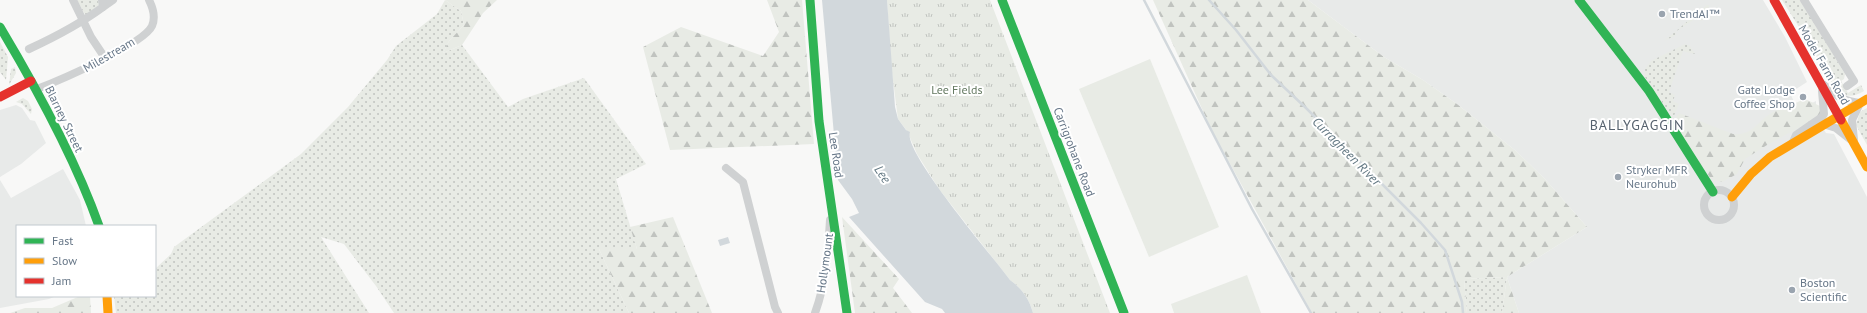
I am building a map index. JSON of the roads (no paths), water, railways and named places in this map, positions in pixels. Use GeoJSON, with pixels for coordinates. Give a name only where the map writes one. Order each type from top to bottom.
{"type":"FeatureCollection","features":[{"type":"Feature","properties":{"kind":"main road","name":"Lee Road"},"geometry":{"type":"LineString","coordinates":[[810,0],[819,121],[847,313]]}},
{"type":"Feature","properties":{"kind":"main road","name":"Carrigrohane Road"},"geometry":{"type":"LineString","coordinates":[[1002,0],[1124,313]]}},
{"type":"Feature","properties":{"kind":"main road"},"geometry":{"type":"LineString","coordinates":[[1579,0],[1649,91],[1713,192]]}},
{"type":"Feature","properties":{"kind":"main road","name":"Model Farm Road"},"geometry":{"type":"LineString","coordinates":[[1774,0],[1867,167]]}},
{"type":"Feature","properties":{"kind":"main road","name":"Blarney Street"},"geometry":{"type":"LineString","coordinates":[[0,27],[37,89],[91,203],[99,225]]}},
{"type":"Feature","properties":{"kind":"main road"},"geometry":{"type":"LineString","coordinates":[[0,97],[31,81]]}},
{"type":"Feature","properties":{"kind":"main road"},"geometry":{"type":"LineString","coordinates":[[1732,197],[1760,165],[1793,142],[1864,101]]}},
{"type":"Feature","properties":{"kind":"main road"},"geometry":{"type":"LineString","coordinates":[[107,297],[108,313]]}},
{"type":"Feature","properties":{"kind":"street"},"geometry":{"type":"LineString","coordinates":[[73,0],[91,37],[105,58]]}},
{"type":"Feature","properties":{"kind":"street"},"geometry":{"type":"LineString","coordinates":[[29,48],[55,37],[83,21],[102,4],[114,0]]}},
{"type":"Feature","properties":{"kind":"street","name":"Milestream"},"geometry":{"type":"LineString","coordinates":[[37,89],[69,77],[105,58],[152,28],[154,11],[149,0]]}},
{"type":"Feature","properties":{"kind":"street"},"geometry":{"type":"LineString","coordinates":[[1804,0],[1854,82],[1847,86]]}},
{"type":"Feature","properties":{"kind":"street"},"geometry":{"type":"LineString","coordinates":[[1821,82],[1833,94],[1843,99],[1864,101]]}},
{"type":"Feature","properties":{"kind":"street"},"geometry":{"type":"LineString","coordinates":[[1793,142],[1796,135],[1822,118],[1824,114],[1821,82]]}},
{"type":"Feature","properties":{"kind":"street","name":"Model Farm Road"},"geometry":{"type":"LineString","coordinates":[[1854,142],[1852,120],[1864,101]]}},
{"type":"Feature","properties":{"kind":"street"},"geometry":{"type":"LineString","coordinates":[[1823,124],[1836,128],[1854,142]]}},
{"type":"Feature","properties":{"kind":"street"},"geometry":{"type":"LineString","coordinates":[[726,168],[743,182],[775,307],[778,313]]}},
{"type":"Feature","properties":{"kind":"street"},"geometry":{"type":"LineString","coordinates":[[1726,191],[1732,197],[1734,202],[1734,212],[1726,219],[1717,221],[1709,216],[1704,208],[1706,198],[1713,192],[1726,191]]}},
{"type":"Feature","properties":{"kind":"street","name":"Hollymount"},"geometry":{"type":"LineString","coordinates":[[815,313],[821,295],[828,255],[830,217],[832,214]]}},
{"type":"Feature","properties":{"kind":"water","name":"Lee"},"geometry":{"type":"Polygon","coordinates":[[[822,0],[887,0],[895,107],[898,119],[906,130],[910,132],[911,143],[934,181],[969,229],[1010,280],[1024,294],[1033,313],[945,313],[942,309],[925,302],[849,217],[859,213],[852,199],[838,180],[822,0]]]}},
{"type":"Feature","properties":{"kind":"water"},"geometry":{"type":"Polygon","coordinates":[[[728,237],[730,243],[720,246],[718,240],[728,237]]]}},
{"type":"Feature","properties":{"kind":"waterway"},"geometry":{"type":"LineString","coordinates":[[1144,0],[1252,209],[1311,313]]}},
{"type":"Feature","properties":{"kind":"waterway","name":"Curragheen River"},"geometry":{"type":"LineString","coordinates":[[1209,0],[1236,30],[1271,75],[1421,223],[1445,250],[1462,302],[1463,313]]}},
{"type":"Feature","properties":{"kind":"place","name":"TrendAI™"},"geometry":{"type":"Point","coordinates":[1662,14]}},
{"type":"Feature","properties":{"kind":"place","name":"Gate Lodge Coffee Shop"},"geometry":{"type":"Point","coordinates":[1803,97]}},
{"type":"Feature","properties":{"kind":"place","name":"Stryker MFR Neurohub"},"geometry":{"type":"Point","coordinates":[1618,177]}},
{"type":"Feature","properties":{"kind":"place","name":"Boston Scientific"},"geometry":{"type":"Point","coordinates":[1792,290]}},
{"type":"Feature","properties":{"kind":"district","name":"BALLYGAGGIN"},"geometry":{"type":"Point","coordinates":[1637,125]}},
{"type":"Feature","properties":{"kind":"park label","name":"Lee Fields"},"geometry":{"type":"Point","coordinates":[957,90]}}]}
